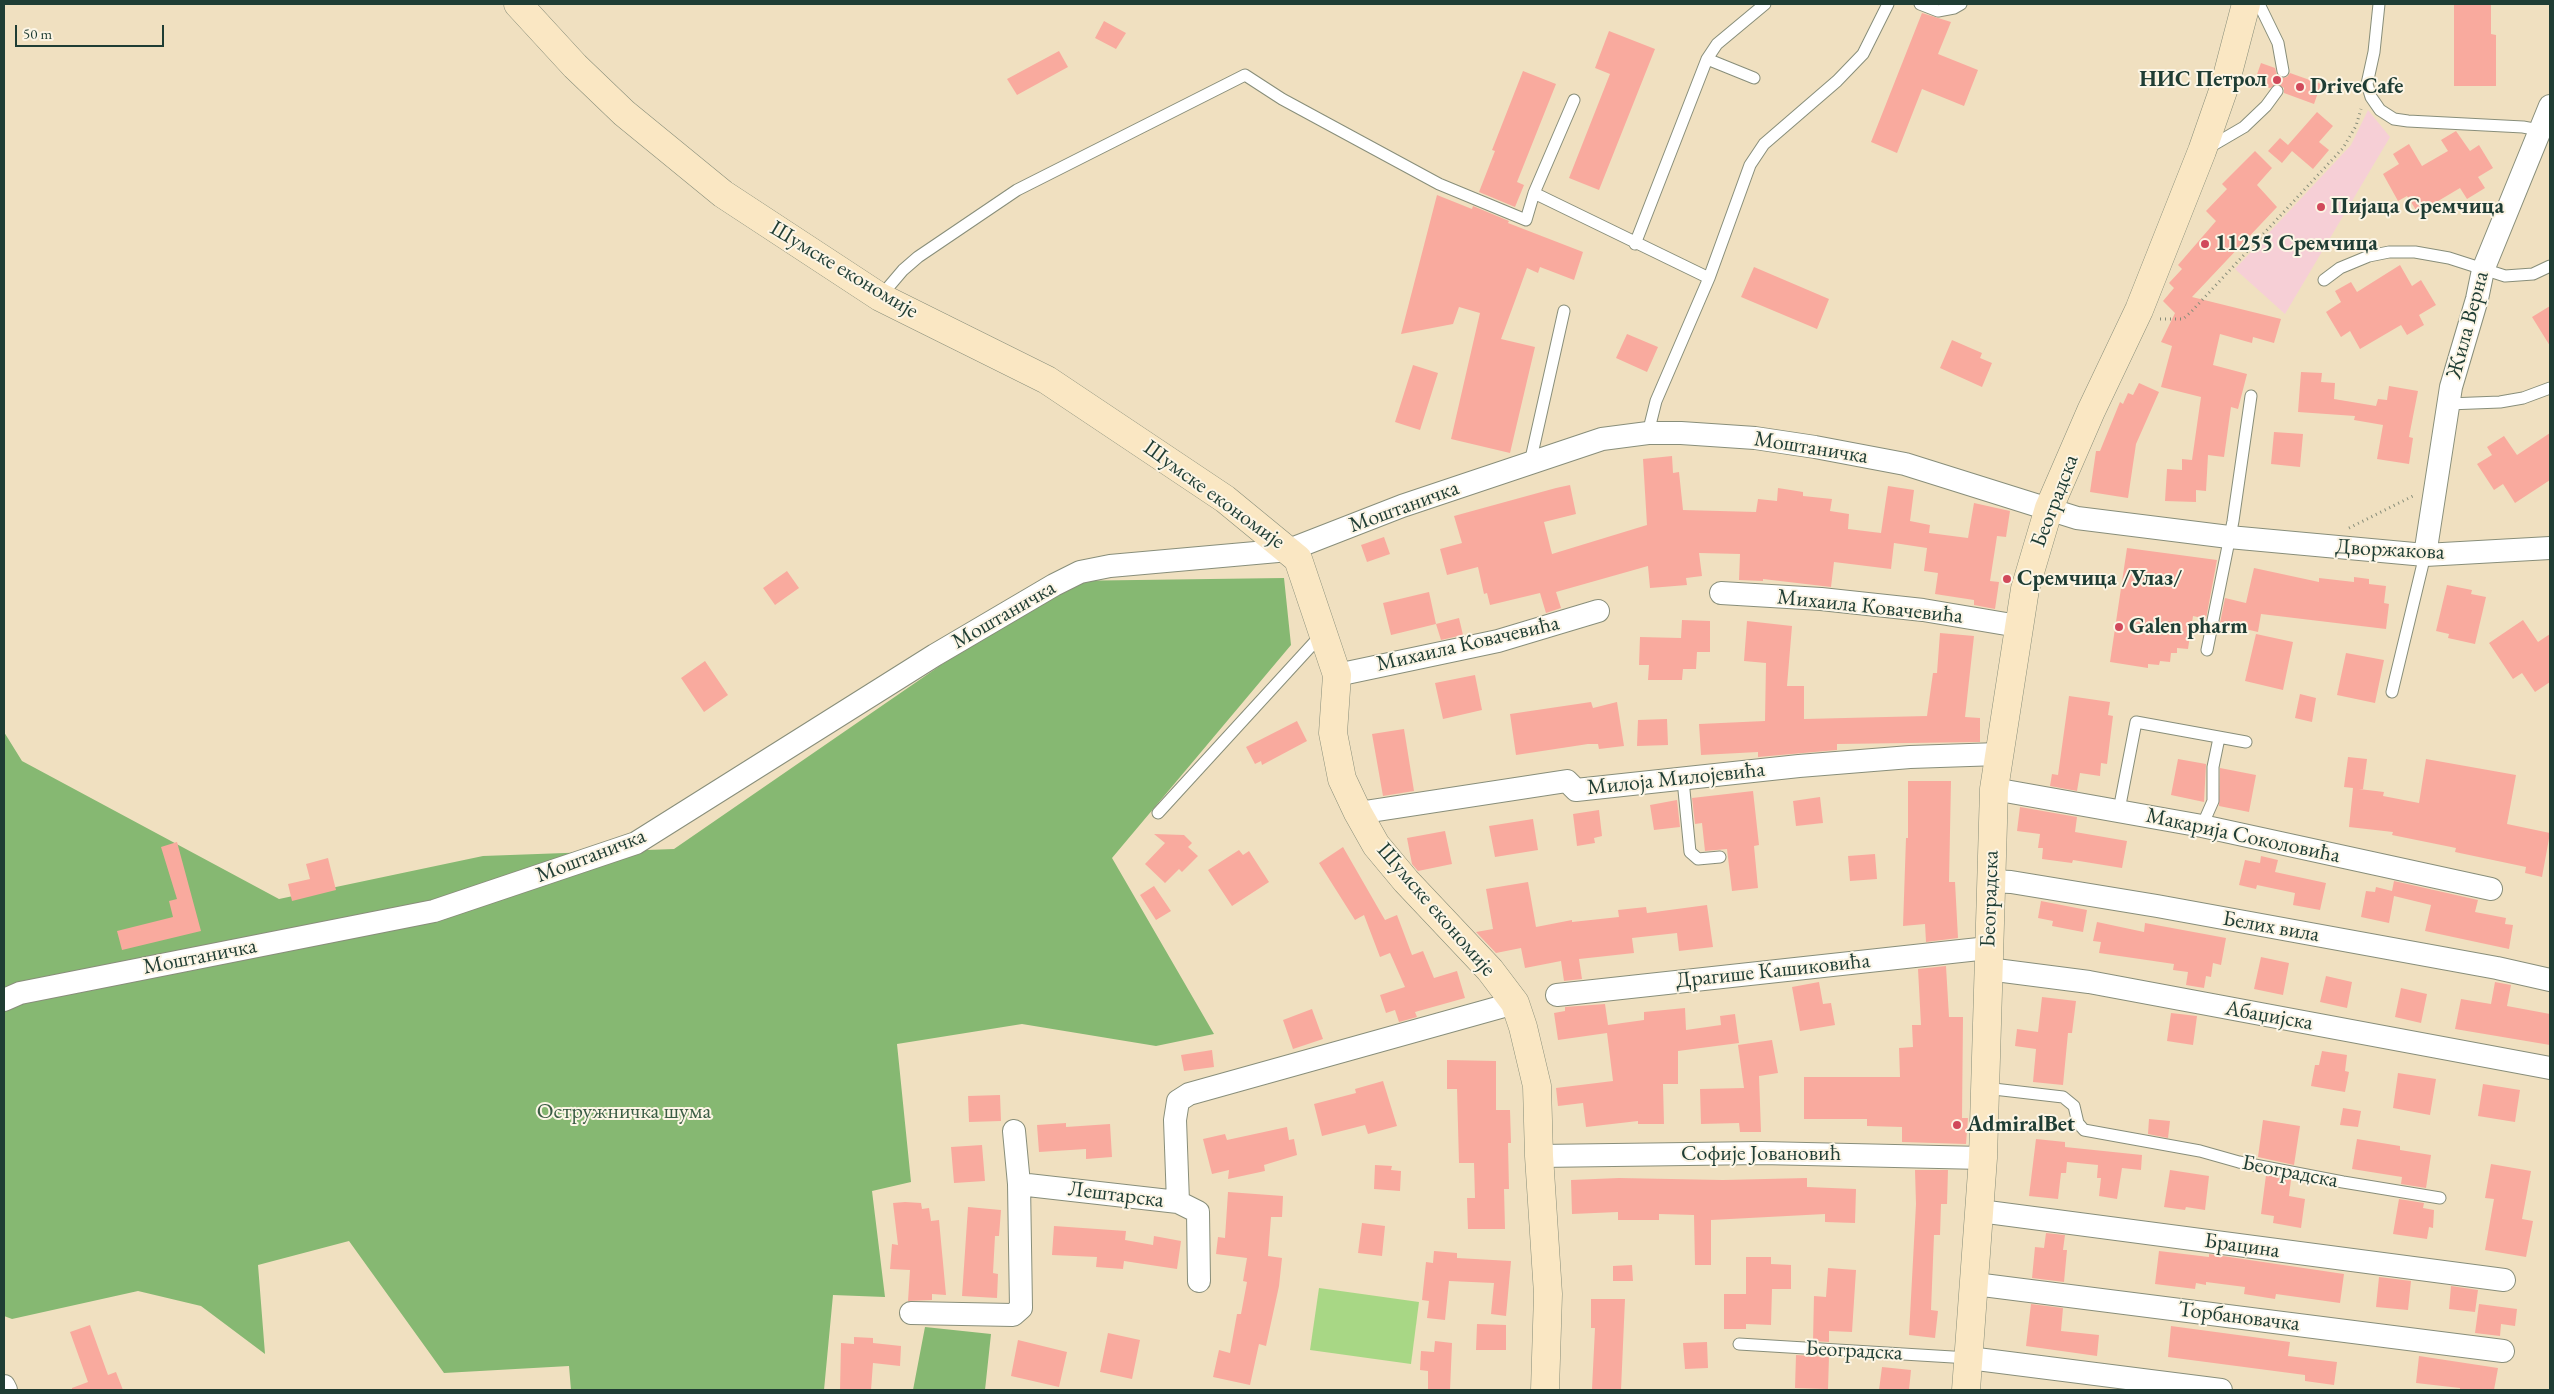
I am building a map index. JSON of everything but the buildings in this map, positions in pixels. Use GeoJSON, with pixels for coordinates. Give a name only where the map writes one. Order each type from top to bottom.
{"type":"FeatureCollection","features":[{"type":"Feature","properties":{"kind":"street","name":"Шумске економије"},"geometry":{"type":"LineString","coordinates":[[518,4],[575,66],[624,113],[674,156],[723,194],[880,297],[1047,380],[1225,499],[1290,550],[1298,559],[1336,674],[1333,733],[1342,779],[1358,813],[1376,845],[1406,881],[1490,970],[1515,1003],[1523,1027],[1537,1086],[1539,1156],[1548,1294],[1546,1390]]}},
{"type":"Feature","properties":{"kind":"street","name":"Београдска"},"geometry":{"type":"LineString","coordinates":[[1966,1390],[1983,1158],[1994,789],[2018,626],[2037,544],[2049,508],[2091,411],[2139,310],[2202,151],[2224,88],[2246,4]]}},
{"type":"Feature","properties":{"kind":"street","name":"Жила Верна"},"geometry":{"type":"LineString","coordinates":[[2425,555],[2448,404],[2456,368],[2477,299],[2482,270],[2550,106]]}},
{"type":"Feature","properties":{"kind":"street","name":"Моштаничка"},"geometry":{"type":"LineString","coordinates":[[4,1000],[20,993],[434,911],[636,844],[935,655],[1054,585],[1080,572],[1110,566],[1290,550],[1402,506],[1602,439],[1648,433],[1755,438],[1905,464],[2049,508]]}},
{"type":"Feature","properties":{"kind":"street","name":"Дворжакова"},"geometry":{"type":"LineString","coordinates":[[2049,508],[2078,518],[2229,537],[2425,555],[2550,548]]}},
{"type":"Feature","properties":{"kind":"street","name":"Михаила Ковачевића"},"geometry":{"type":"LineString","coordinates":[[1721,593],[1821,599],[1914,609],[2018,626]]}},
{"type":"Feature","properties":{"kind":"street","name":"Михаила Ковачевића"},"geometry":{"type":"LineString","coordinates":[[1336,674],[1498,642],[1598,611]]}},
{"type":"Feature","properties":{"kind":"street","name":"Милоја Милојевића"},"geometry":{"type":"LineString","coordinates":[[1358,813],[1567,781],[1576,790],[1683,780],[1827,763],[1910,757],[1999,754]]}},
{"type":"Feature","properties":{"kind":"street","name":"Макарија Соколовића"},"geometry":{"type":"LineString","coordinates":[[1994,789],[2202,826],[2491,889]]}},
{"type":"Feature","properties":{"kind":"street","name":"Белих вила"},"geometry":{"type":"LineString","coordinates":[[1990,881],[2011,882],[2157,906],[2497,968],[2550,980]]}},
{"type":"Feature","properties":{"kind":"street","name":"Драгише Кашиковића"},"geometry":{"type":"LineString","coordinates":[[1557,995],[1988,958]]}},
{"type":"Feature","properties":{"kind":"street","name":"Абаџијска"},"geometry":{"type":"LineString","coordinates":[[1988,958],[2089,982],[2550,1068]]}},
{"type":"Feature","properties":{"kind":"street","name":"Лештарска"},"geometry":{"type":"LineString","coordinates":[[1019,1184],[1178,1202],[1175,1120],[1178,1102],[1189,1094],[1515,1003]]}},
{"type":"Feature","properties":{"kind":"street"},"geometry":{"type":"LineString","coordinates":[[911,1313],[1013,1315],[1021,1308],[1019,1184],[1014,1131]]}},
{"type":"Feature","properties":{"kind":"street","name":"Софије Јовановић"},"geometry":{"type":"LineString","coordinates":[[1539,1156],[1762,1153],[1983,1158]]}},
{"type":"Feature","properties":{"kind":"street"},"geometry":{"type":"LineString","coordinates":[[1178,1202],[1198,1212],[1199,1281]]}},
{"type":"Feature","properties":{"kind":"street","name":"Брацина"},"geometry":{"type":"LineString","coordinates":[[1980,1211],[2504,1280]]}},
{"type":"Feature","properties":{"kind":"street","name":"Торбановачка"},"geometry":{"type":"LineString","coordinates":[[1975,1284],[2503,1350]]}},
{"type":"Feature","properties":{"kind":"street"},"geometry":{"type":"LineString","coordinates":[[1969,1358],[2221,1390]]}},
{"type":"Feature","properties":{"kind":"street"},"geometry":{"type":"LineString","coordinates":[[4,1386],[6,1390]]}},
{"type":"Feature","properties":{"kind":"lane"},"geometry":{"type":"LineString","coordinates":[[1635,244],[1707,59],[1717,44],[1765,4]]}},
{"type":"Feature","properties":{"kind":"lane"},"geometry":{"type":"LineString","coordinates":[[1648,433],[1656,401],[1709,278],[1750,165],[1764,144],[1838,81],[1863,54],[1888,4]]}},
{"type":"Feature","properties":{"kind":"lane"},"geometry":{"type":"LineString","coordinates":[[1920,4],[1938,11],[1954,8],[1960,4]]}},
{"type":"Feature","properties":{"kind":"lane"},"geometry":{"type":"LineString","coordinates":[[2259,4],[2278,43],[2283,71]]}},
{"type":"Feature","properties":{"kind":"lane"},"geometry":{"type":"LineString","coordinates":[[2379,4],[2374,52],[2367,84],[2371,97],[2380,110],[2394,118],[2408,121],[2523,127],[2539,130]]}},
{"type":"Feature","properties":{"kind":"lane"},"geometry":{"type":"LineString","coordinates":[[1707,59],[1754,78]]}},
{"type":"Feature","properties":{"kind":"lane"},"geometry":{"type":"LineString","coordinates":[[880,297],[903,270],[918,257],[1018,190],[1245,75],[1282,99],[1439,184],[1526,220],[1534,193],[1574,100]]}},
{"type":"Feature","properties":{"kind":"lane"},"geometry":{"type":"LineString","coordinates":[[2202,151],[2244,127],[2266,106],[2277,90]]}},
{"type":"Feature","properties":{"kind":"lane"},"geometry":{"type":"LineString","coordinates":[[1534,193],[1635,244],[1709,278]]}},
{"type":"Feature","properties":{"kind":"lane"},"geometry":{"type":"LineString","coordinates":[[2324,280],[2340,268],[2369,256],[2389,252],[2415,252],[2450,258],[2505,276],[2532,274],[2550,266]]}},
{"type":"Feature","properties":{"kind":"lane"},"geometry":{"type":"LineString","coordinates":[[1530,463],[1564,311]]}},
{"type":"Feature","properties":{"kind":"lane"},"geometry":{"type":"LineString","coordinates":[[2448,404],[2500,402],[2523,398],[2550,388]]}},
{"type":"Feature","properties":{"kind":"lane"},"geometry":{"type":"LineString","coordinates":[[2207,650],[2229,537],[2251,396]]}},
{"type":"Feature","properties":{"kind":"lane"},"geometry":{"type":"LineString","coordinates":[[2392,692],[2425,555]]}},
{"type":"Feature","properties":{"kind":"lane"},"geometry":{"type":"LineString","coordinates":[[1158,813],[1324,633]]}},
{"type":"Feature","properties":{"kind":"lane"},"geometry":{"type":"LineString","coordinates":[[2119,810],[2136,722],[2246,742]]}},
{"type":"Feature","properties":{"kind":"lane"},"geometry":{"type":"LineString","coordinates":[[2202,826],[2213,801],[2214,767],[2219,738]]}},
{"type":"Feature","properties":{"kind":"lane"},"geometry":{"type":"LineString","coordinates":[[1683,780],[1690,852],[1698,860],[1720,857]]}},
{"type":"Feature","properties":{"kind":"lane","name":"Београдска"},"geometry":{"type":"LineString","coordinates":[[1984,1088],[2064,1097],[2074,1106],[2078,1123],[2084,1130],[2200,1151],[2239,1162],[2343,1182],[2440,1198]]}},
{"type":"Feature","properties":{"kind":"lane","name":"Београдска"},"geometry":{"type":"LineString","coordinates":[[1738,1344],[1969,1358]]}},
{"type":"Feature","properties":{"kind":"path"},"geometry":{"type":"LineString","coordinates":[[2139,310],[2162,320],[2183,319],[2343,148],[2356,126],[2364,101],[2371,97]]}},
{"type":"Feature","properties":{"kind":"path"},"geometry":{"type":"LineString","coordinates":[[2346,530],[2420,492]]}},
{"type":"Feature","properties":{"kind":"shaded area","name":"Пијаца Сремчица"},"geometry":{"type":"Polygon","coordinates":[[[2368,110],[2390,137],[2285,314],[2235,269],[2351,145],[2368,110]]]}},
{"type":"Feature","properties":{"kind":"green space","name":"Остружничка шума"},"geometry":{"type":"Polygon","coordinates":[[[1284,578],[1291,645],[1112,858],[1214,1034],[1156,1046],[1022,1024],[897,1044],[911,1182],[872,1191],[885,1297],[833,1295],[824,1390],[571,1390],[569,1366],[444,1373],[349,1241],[258,1265],[265,1354],[201,1306],[138,1291],[12,1319],[4,1316],[4,732],[22,761],[279,899],[483,856],[674,849],[1063,581],[1284,578]]]}},
{"type":"Feature","properties":{"kind":"green space"},"geometry":{"type":"Polygon","coordinates":[[[1319,1288],[1419,1302],[1411,1364],[1310,1350],[1319,1288]]]}},
{"type":"Feature","properties":{"kind":"green space"},"geometry":{"type":"Polygon","coordinates":[[[925,1327],[991,1334],[985,1390],[913,1390],[925,1327]]]}},
{"type":"Feature","properties":{"kind":"place","name":"НИС Петрол"},"geometry":{"type":"Point","coordinates":[2277,80]}},
{"type":"Feature","properties":{"kind":"place","name":"DriveCafe"},"geometry":{"type":"Point","coordinates":[2300,87]}},
{"type":"Feature","properties":{"kind":"place","name":"Пијаца Сремчица"},"geometry":{"type":"Point","coordinates":[2321,207]}},
{"type":"Feature","properties":{"kind":"place","name":"11255 Сремчица"},"geometry":{"type":"Point","coordinates":[2205,244]}},
{"type":"Feature","properties":{"kind":"place","name":"Сремчица /Улаз/"},"geometry":{"type":"Point","coordinates":[2007,579]}},
{"type":"Feature","properties":{"kind":"place","name":"Galen pharm"},"geometry":{"type":"Point","coordinates":[2119,627]}},
{"type":"Feature","properties":{"kind":"place","name":"AdmiralBet"},"geometry":{"type":"Point","coordinates":[1957,1125]}}]}
